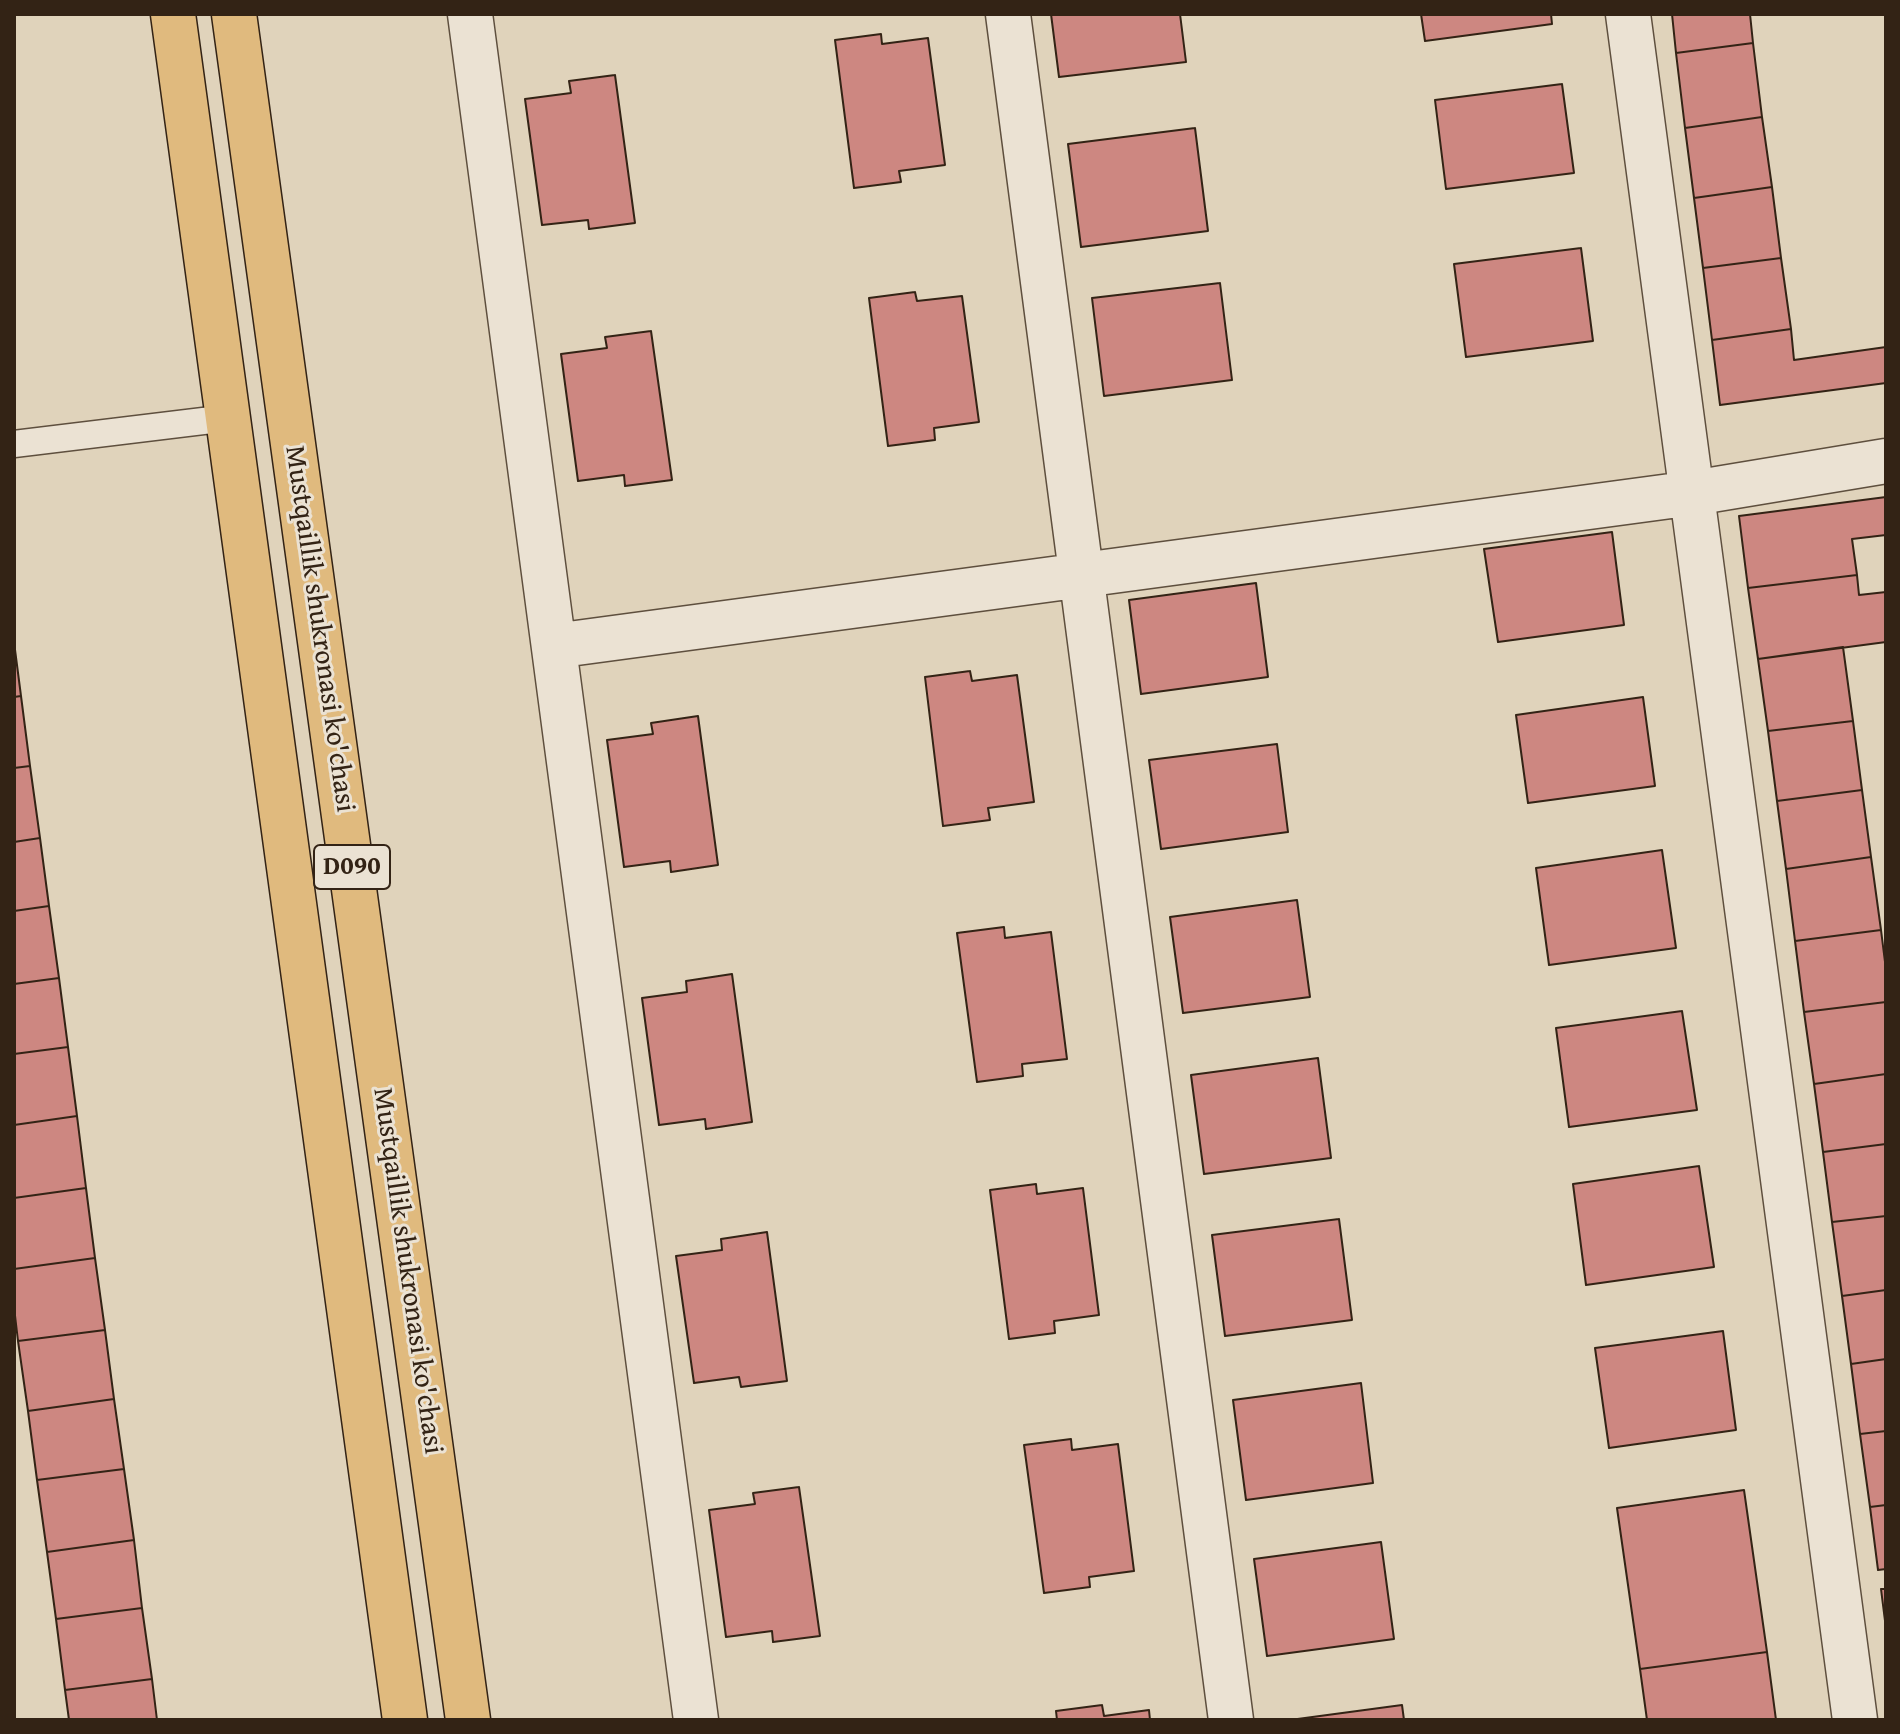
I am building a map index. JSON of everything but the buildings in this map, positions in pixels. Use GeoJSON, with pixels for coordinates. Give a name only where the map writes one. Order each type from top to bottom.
{"type":"FeatureCollection","features":[{"type":"Feature","properties":{"kind":"main road","name":"D090"},"geometry":{"type":"LineString","coordinates":[[173,14],[405,1720]]}},
{"type":"Feature","properties":{"kind":"main road","name":"Mustqaillik shukronasi ko'chasi"},"geometry":{"type":"LineString","coordinates":[[234,14],[468,1720]]}},
{"type":"Feature","properties":{"kind":"street"},"geometry":{"type":"LineString","coordinates":[[470,14],[696,1720]]}},
{"type":"Feature","properties":{"kind":"street"},"geometry":{"type":"LineString","coordinates":[[1008,14],[1231,1720]]}},
{"type":"Feature","properties":{"kind":"street"},"geometry":{"type":"LineString","coordinates":[[1628,14],[1855,1720]]}},
{"type":"Feature","properties":{"kind":"street"},"geometry":{"type":"LineString","coordinates":[[554,646],[1693,493],[1886,461]]}},
{"type":"Feature","properties":{"kind":"lane"},"geometry":{"type":"LineString","coordinates":[[14,444],[228,418]]}}]}
